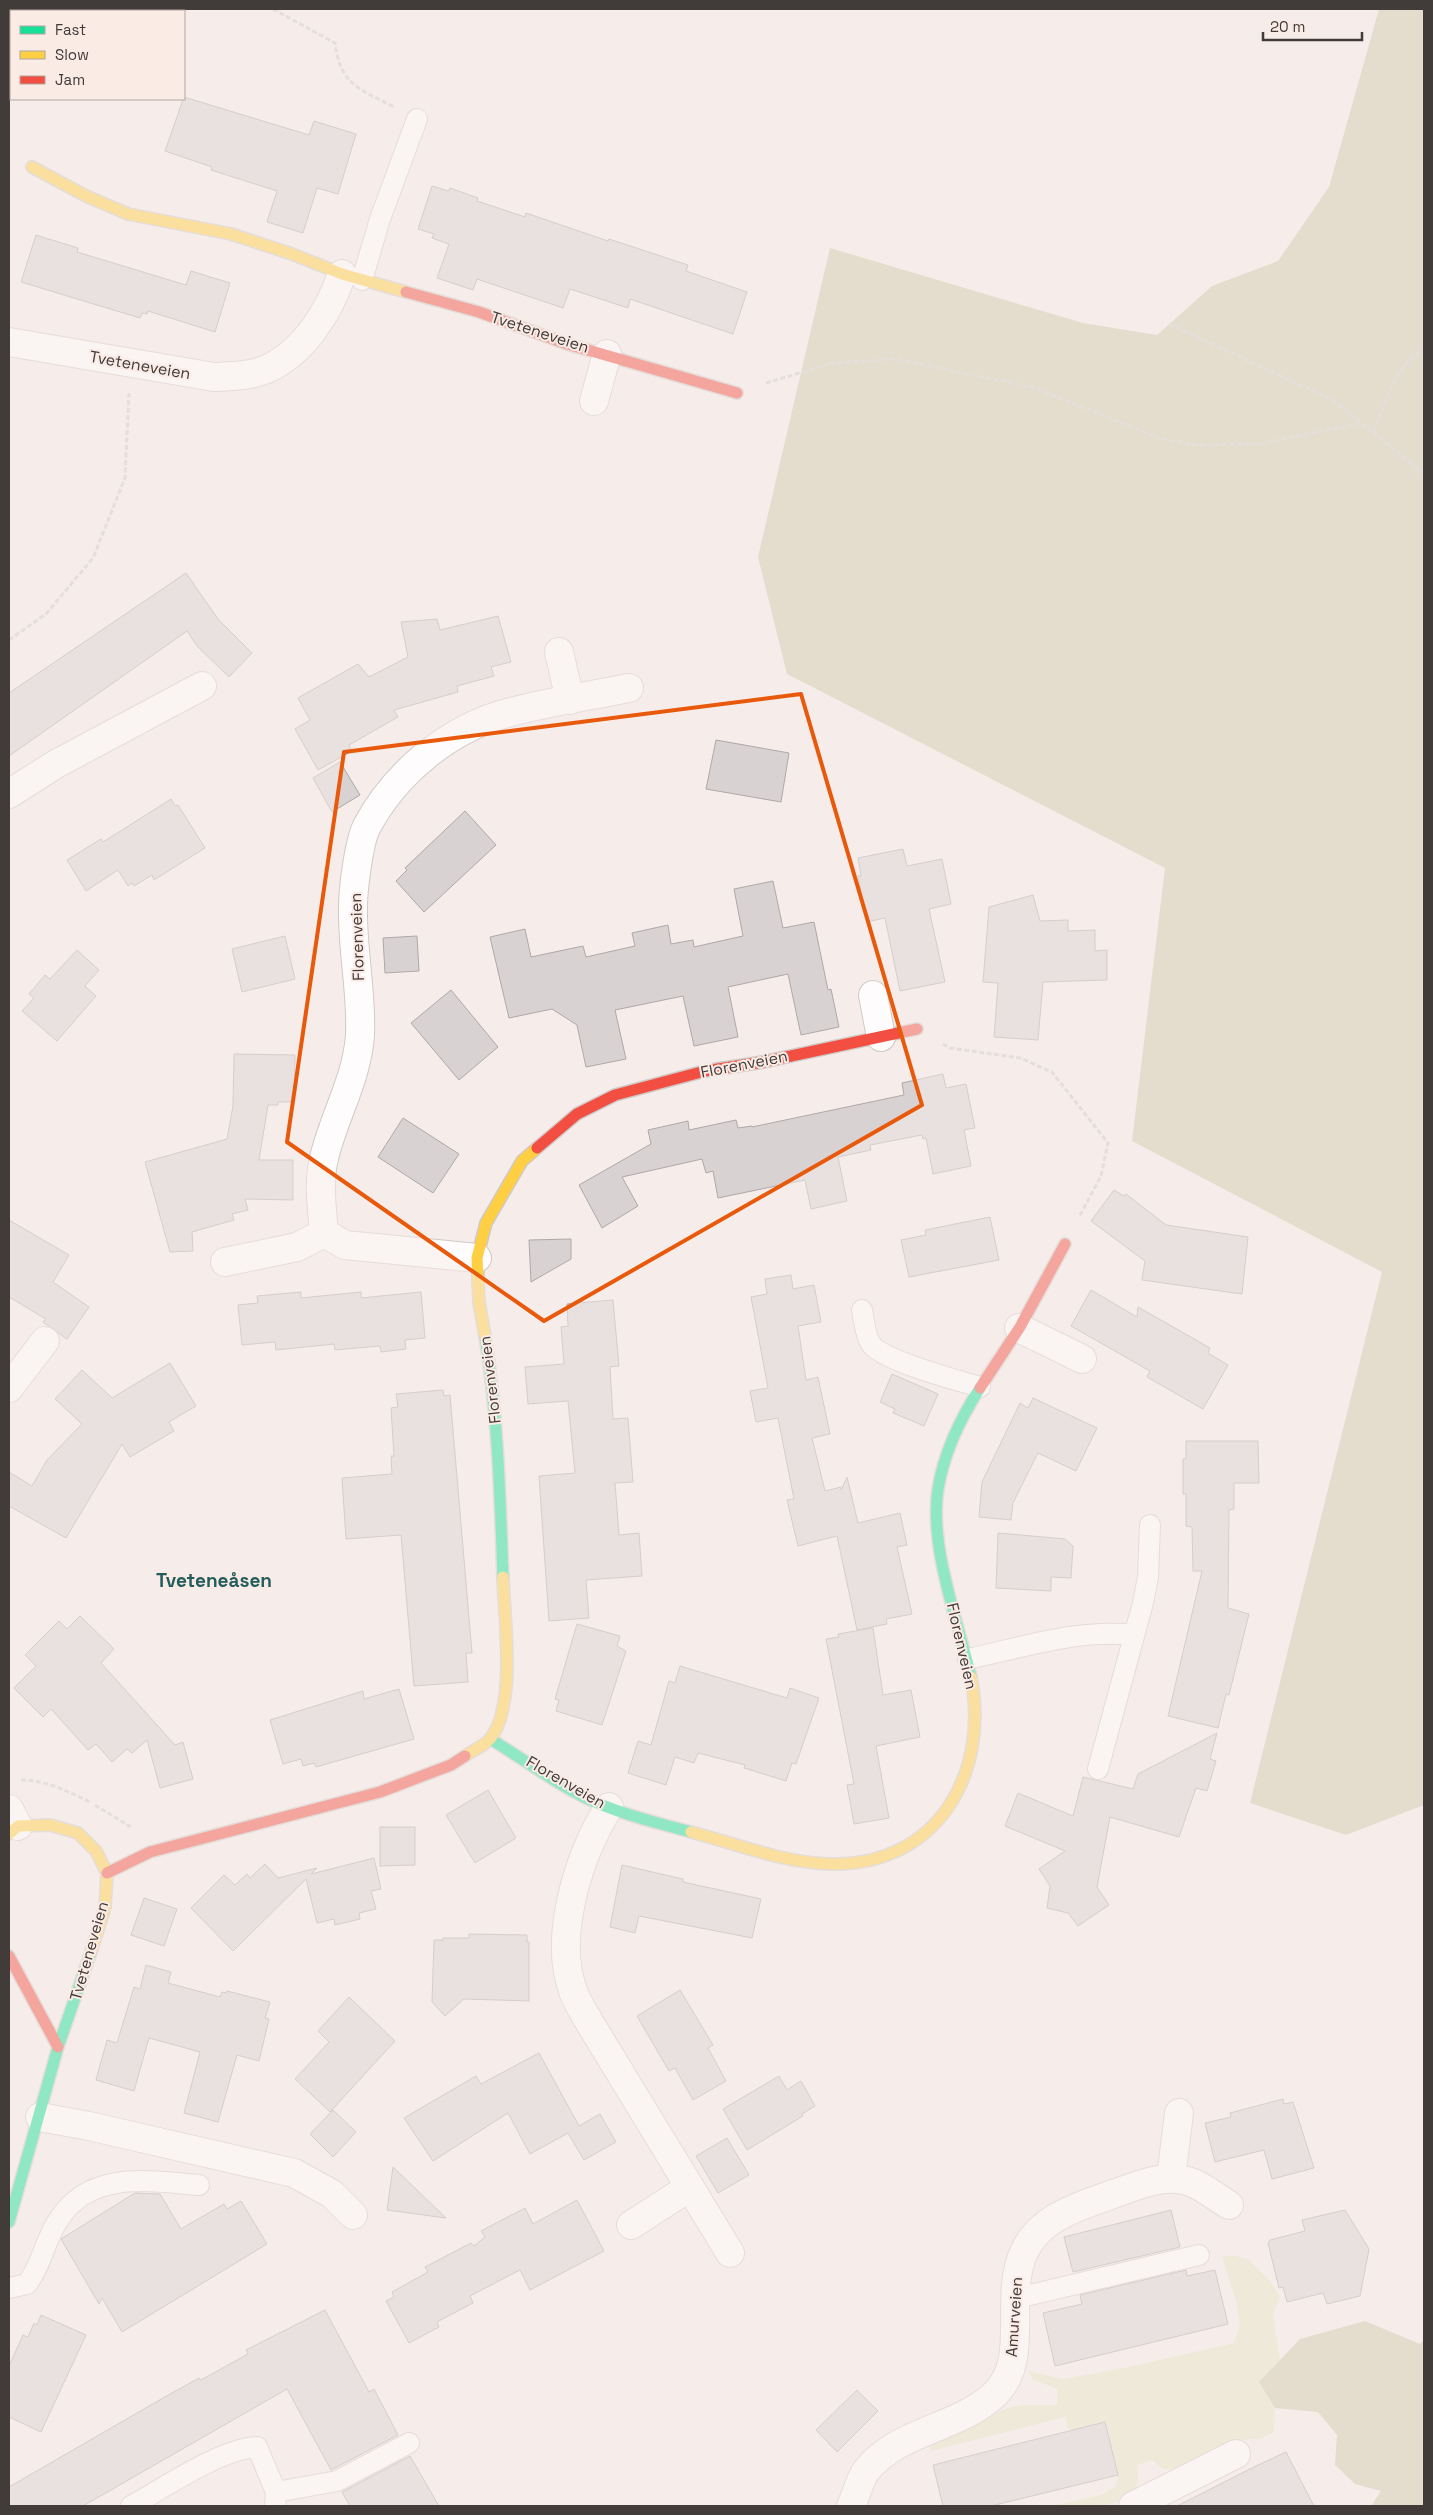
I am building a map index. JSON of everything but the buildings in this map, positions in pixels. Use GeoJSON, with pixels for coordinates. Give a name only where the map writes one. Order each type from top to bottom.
{"type":"FeatureCollection","features":[{"type":"Feature","properties":{"kind":"street","name":"Tveteneveien"},"geometry":{"type":"LineString","coordinates":[[32,167],[86,196],[128,214],[231,234],[292,254],[352,277],[479,312],[566,344],[607,354],[737,393]]}},
{"type":"Feature","properties":{"kind":"street","name":"Tveteneveien"},"geometry":{"type":"LineString","coordinates":[[9,342],[214,377],[242,376],[266,370],[286,358],[304,341],[335,293],[352,277]]}},
{"type":"Feature","properties":{"kind":"street"},"geometry":{"type":"LineString","coordinates":[[594,401],[607,354]]}},
{"type":"Feature","properties":{"kind":"street"},"geometry":{"type":"LineString","coordinates":[[559,652],[570,700]]}},
{"type":"Feature","properties":{"kind":"street"},"geometry":{"type":"LineString","coordinates":[[9,794],[56,764],[202,686]]}},
{"type":"Feature","properties":{"kind":"street","name":"Florenveien"},"geometry":{"type":"LineString","coordinates":[[324,1233],[320,1190],[324,1158],[351,1080],[360,1037],[360,999],[353,907],[357,866],[366,827],[390,792],[423,757],[459,732],[507,713],[629,688]]}},
{"type":"Feature","properties":{"kind":"street"},"geometry":{"type":"LineString","coordinates":[[873,996],[881,1036]]}},
{"type":"Feature","properties":{"kind":"street","name":"Florenveien"},"geometry":{"type":"LineString","coordinates":[[917,1029],[763,1062],[705,1071],[615,1096],[577,1114],[522,1161],[486,1223],[477,1258],[480,1302],[490,1369],[498,1459],[507,1679],[502,1713],[490,1739],[558,1782],[609,1807],[764,1853],[834,1864],[882,1858],[925,1836],[957,1799],[968,1769],[974,1744],[975,1709],[972,1675],[942,1560],[937,1494],[948,1445],[959,1421],[1020,1328],[1065,1244]]}},
{"type":"Feature","properties":{"kind":"street"},"geometry":{"type":"LineString","coordinates":[[225,1262],[297,1247],[324,1233],[344,1244],[477,1258]]}},
{"type":"Feature","properties":{"kind":"street"},"geometry":{"type":"LineString","coordinates":[[1020,1328],[1082,1359]]}},
{"type":"Feature","properties":{"kind":"street"},"geometry":{"type":"LineString","coordinates":[[9,1388],[45,1341]]}},
{"type":"Feature","properties":{"kind":"street"},"geometry":{"type":"LineString","coordinates":[[12,1823],[50,1824],[78,1833],[96,1851],[107,1873],[150,1852],[380,1792],[451,1765],[490,1739]]}},
{"type":"Feature","properties":{"kind":"street"},"geometry":{"type":"LineString","coordinates":[[609,1807],[593,1832],[578,1877],[566,1942],[568,1970],[573,1992],[591,2025],[730,2253]]}},
{"type":"Feature","properties":{"kind":"street","name":"Tveteneveien"},"geometry":{"type":"LineString","coordinates":[[9,2222],[40,2117],[58,2047],[75,2001],[104,1906],[107,1873]]}},
{"type":"Feature","properties":{"kind":"street"},"geometry":{"type":"LineString","coordinates":[[9,1956],[58,2047]]}},
{"type":"Feature","properties":{"kind":"street"},"geometry":{"type":"LineString","coordinates":[[1171,2178],[1179,2113]]}},
{"type":"Feature","properties":{"kind":"street"},"geometry":{"type":"LineString","coordinates":[[40,2117],[89,2126],[294,2173],[332,2194],[353,2215]]}},
{"type":"Feature","properties":{"kind":"street","name":"Amurveien"},"geometry":{"type":"LineString","coordinates":[[851,2506],[865,2472],[886,2451],[968,2412],[995,2393],[1011,2369],[1014,2341],[1013,2299],[1018,2264],[1032,2239],[1053,2219],[1147,2182],[1171,2178],[1193,2183],[1229,2205]]}},
{"type":"Feature","properties":{"kind":"street"},"geometry":{"type":"LineString","coordinates":[[630,2225],[690,2187]]}},
{"type":"Feature","properties":{"kind":"street"},"geometry":{"type":"LineString","coordinates":[[1133,2506],[1236,2454]]}},
{"type":"Feature","properties":{"kind":"lane"},"geometry":{"type":"LineString","coordinates":[[352,277],[380,219],[417,119]]}},
{"type":"Feature","properties":{"kind":"lane"},"geometry":{"type":"LineString","coordinates":[[862,1310],[871,1344],[883,1353],[925,1370],[980,1387]]}},
{"type":"Feature","properties":{"kind":"lane"},"geometry":{"type":"LineString","coordinates":[[1098,1769],[1148,1577],[1150,1524]]}},
{"type":"Feature","properties":{"kind":"lane"},"geometry":{"type":"LineString","coordinates":[[968,1659],[1080,1634],[1106,1632],[1134,1635]]}},
{"type":"Feature","properties":{"kind":"lane"},"geometry":{"type":"LineString","coordinates":[[9,2288],[27,2284],[36,2272],[58,2220],[71,2205],[88,2193],[115,2181],[138,2179],[199,2186]]}},
{"type":"Feature","properties":{"kind":"lane"},"geometry":{"type":"LineString","coordinates":[[1013,2299],[1199,2255]]}},
{"type":"Feature","properties":{"kind":"lane"},"geometry":{"type":"LineString","coordinates":[[130,2506],[208,2463],[244,2447],[257,2446],[275,2499],[337,2481],[409,2442]]}},
{"type":"Feature","properties":{"kind":"path"},"geometry":{"type":"LineString","coordinates":[[273,9],[334,43],[341,72],[356,87],[417,119]]}},
{"type":"Feature","properties":{"kind":"path"},"geometry":{"type":"LineString","coordinates":[[1169,324],[1333,400],[1424,474]]}},
{"type":"Feature","properties":{"kind":"path"},"geometry":{"type":"LineString","coordinates":[[1374,432],[1393,381],[1416,354],[1424,349]]}},
{"type":"Feature","properties":{"kind":"path"},"geometry":{"type":"LineString","coordinates":[[737,393],[833,363],[896,358],[1036,388],[1159,438],[1195,445],[1258,444],[1362,423]]}},
{"type":"Feature","properties":{"kind":"path"},"geometry":{"type":"LineString","coordinates":[[9,640],[46,614],[93,558],[125,478],[130,363]]}},
{"type":"Feature","properties":{"kind":"path"},"geometry":{"type":"LineString","coordinates":[[917,1029],[950,1048],[1020,1058],[1052,1072],[1108,1143],[1101,1176],[1065,1244]]}},
{"type":"Feature","properties":{"kind":"highlighted area"},"geometry":{"type":"Polygon","coordinates":[[[801,694],[922,1105],[544,1321],[287,1142],[344,752],[801,694]]]}},
{"type":"Feature","properties":{"kind":"shaded area"},"geometry":{"type":"Polygon","coordinates":[[[1379,9],[1424,9],[1424,1805],[1346,1835],[1250,1803],[1382,1272],[1132,1141],[1165,868],[787,674],[758,557],[830,248],[1083,323],[1157,335],[1212,286],[1278,261],[1329,187],[1379,9]]]}},
{"type":"Feature","properties":{"kind":"shaded area"},"geometry":{"type":"Polygon","coordinates":[[[1232,2255],[1248,2259],[1270,2281],[1280,2296],[1273,2314],[1280,2360],[1260,2382],[1275,2408],[1274,2432],[1260,2439],[1239,2440],[1176,2469],[1163,2469],[1152,2460],[1137,2465],[1138,2481],[1132,2492],[1124,2499],[1101,2506],[1088,2507],[1052,2506],[1101,2495],[1116,2486],[1118,2475],[1105,2422],[1069,2431],[1065,2417],[931,2451],[929,2447],[932,2444],[1007,2408],[1023,2405],[1057,2405],[1058,2389],[1033,2380],[1028,2371],[1063,2379],[1129,2367],[1234,2343],[1240,2324],[1235,2298],[1222,2257],[1232,2255]]]}},
{"type":"Feature","properties":{"kind":"shaded area"},"geometry":{"type":"Polygon","coordinates":[[[1365,2321],[1420,2344],[1424,2340],[1424,2506],[1371,2506],[1381,2491],[1355,2484],[1335,2465],[1337,2435],[1318,2412],[1275,2408],[1259,2382],[1300,2339],[1365,2321]]]}},
{"type":"Feature","properties":{"kind":"traffic: fast"},"geometry":{"type":"LineString","coordinates":[[485,1336],[496,1426],[503,1577]]}},
{"type":"Feature","properties":{"kind":"traffic: fast"},"geometry":{"type":"LineString","coordinates":[[971,1677],[946,1584],[941,1559],[936,1511],[938,1489],[944,1462],[960,1424],[980,1388]]}},
{"type":"Feature","properties":{"kind":"traffic: fast"},"geometry":{"type":"LineString","coordinates":[[490,1739],[558,1783],[582,1796],[635,1817],[691,1832]]}},
{"type":"Feature","properties":{"kind":"traffic: fast"},"geometry":{"type":"LineString","coordinates":[[9,2222],[58,2047],[91,1952]]}},
{"type":"Feature","properties":{"kind":"traffic: slow"},"geometry":{"type":"LineString","coordinates":[[32,167],[86,196],[128,214],[231,234],[292,254],[342,274],[406,292]]}},
{"type":"Feature","properties":{"kind":"traffic: slow"},"geometry":{"type":"LineString","coordinates":[[485,1336],[479,1302],[477,1258],[486,1223],[522,1161],[537,1148]]}},
{"type":"Feature","properties":{"kind":"traffic: slow"},"geometry":{"type":"LineString","coordinates":[[465,1756],[490,1739],[498,1724],[504,1705],[507,1661],[503,1577]]}},
{"type":"Feature","properties":{"kind":"traffic: slow"},"geometry":{"type":"LineString","coordinates":[[691,1832],[778,1857],[813,1863],[831,1864],[868,1861],[900,1849],[927,1831],[948,1808],[963,1779],[972,1747],[975,1713],[971,1677]]}},
{"type":"Feature","properties":{"kind":"traffic: slow"},"geometry":{"type":"LineString","coordinates":[[9,1834],[18,1826],[50,1825],[78,1833],[96,1851],[107,1873],[105,1907],[91,1952]]}},
{"type":"Feature","properties":{"kind":"traffic: jam"},"geometry":{"type":"LineString","coordinates":[[406,292],[479,312],[567,344],[737,393]]}},
{"type":"Feature","properties":{"kind":"traffic: jam"},"geometry":{"type":"LineString","coordinates":[[537,1148],[577,1114],[615,1095],[705,1071],[763,1062],[917,1029]]}},
{"type":"Feature","properties":{"kind":"traffic: jam"},"geometry":{"type":"LineString","coordinates":[[980,1388],[1020,1327],[1065,1244]]}},
{"type":"Feature","properties":{"kind":"traffic: jam"},"geometry":{"type":"LineString","coordinates":[[107,1873],[150,1852],[380,1792],[451,1765],[465,1756]]}},
{"type":"Feature","properties":{"kind":"traffic: jam"},"geometry":{"type":"LineString","coordinates":[[9,1956],[58,2047]]}},
{"type":"Feature","properties":{"kind":"district","name":"Tveteneåsen"},"geometry":{"type":"Point","coordinates":[214,1580]}}]}
